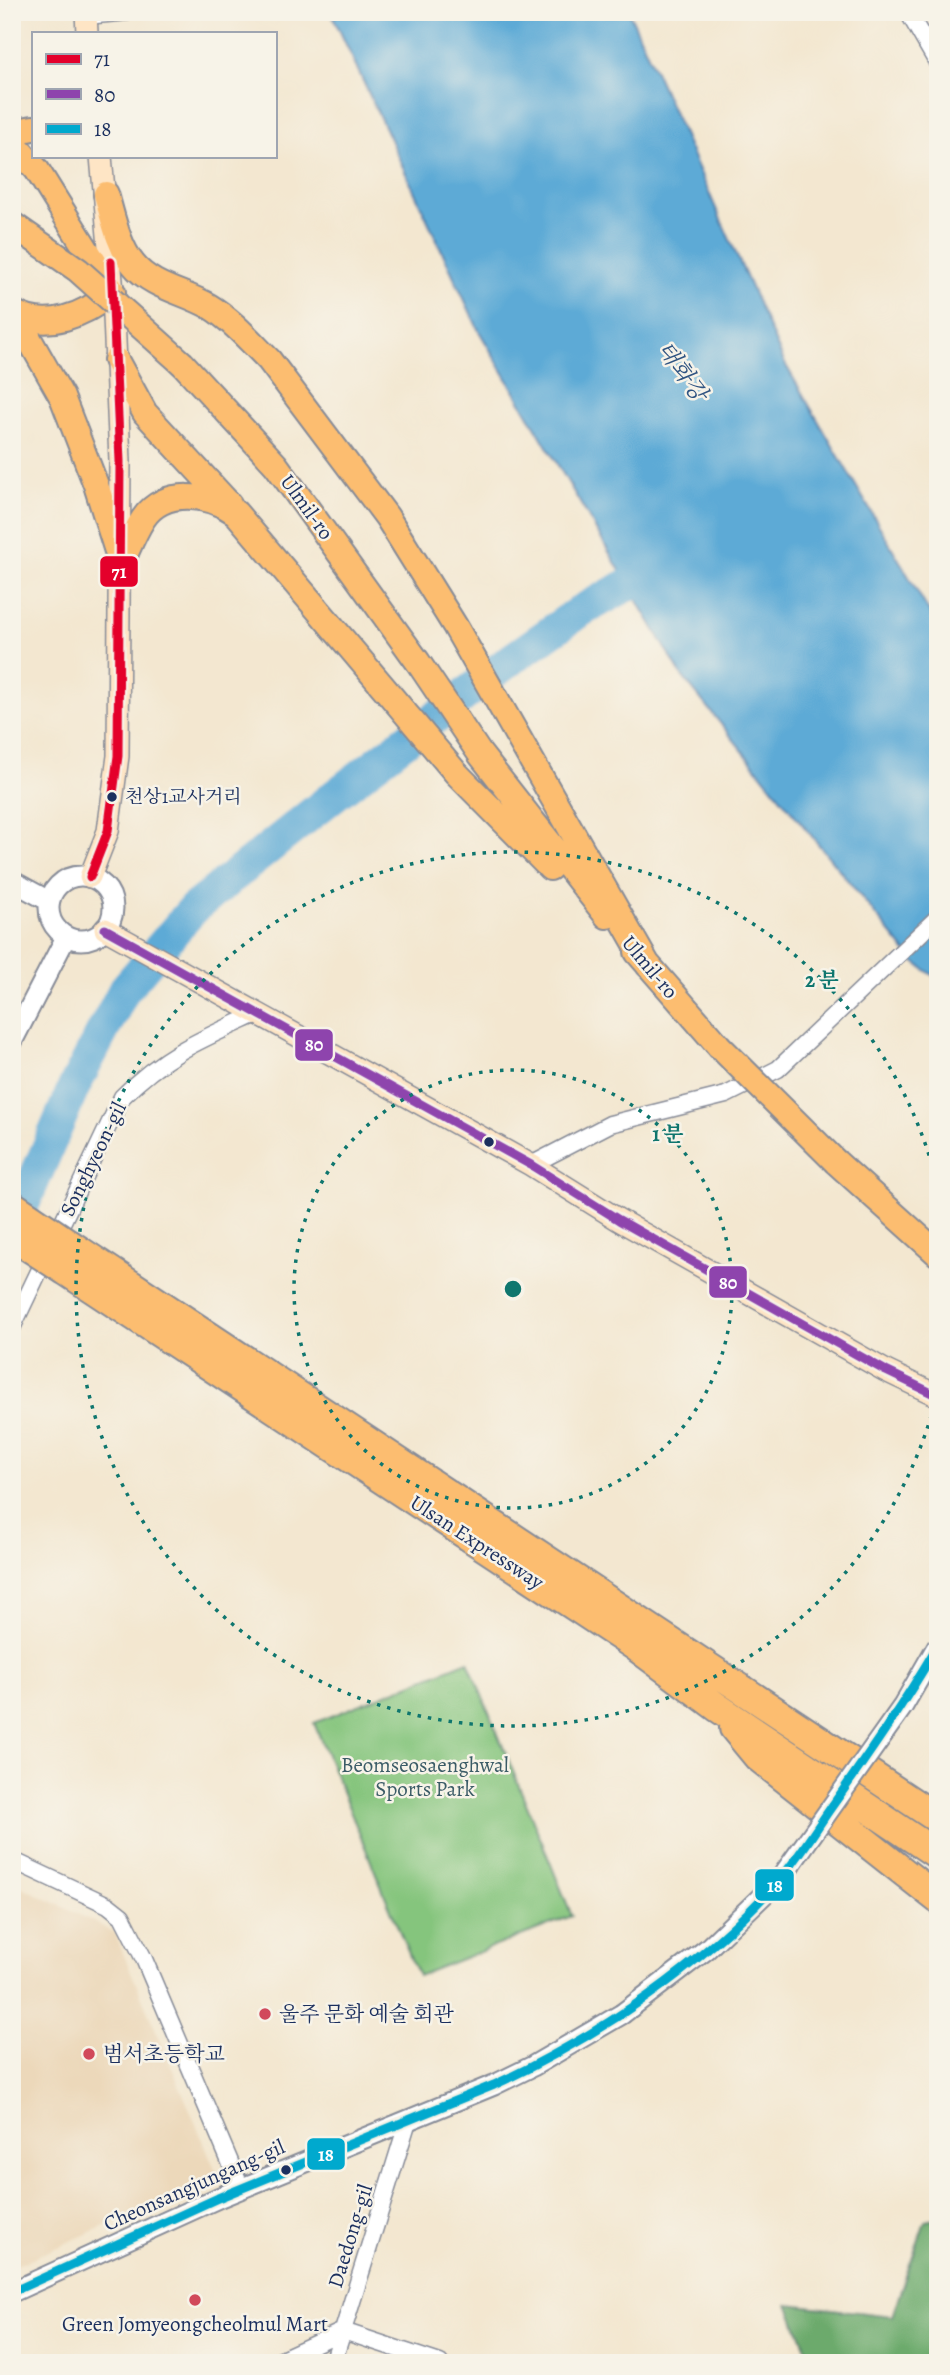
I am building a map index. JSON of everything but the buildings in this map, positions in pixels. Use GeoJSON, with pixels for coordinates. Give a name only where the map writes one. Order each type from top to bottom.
{"type":"FeatureCollection","features":[{"type":"Feature","properties":{"kind":"highway","name":"Ulsan Expressway"},"geometry":{"type":"LineString","coordinates":[[12,1205],[73,1261],[624,1639],[717,1707],[938,1855]]}},
{"type":"Feature","properties":{"kind":"highway","name":"Ulsan Expressway"},"geometry":{"type":"LineString","coordinates":[[12,1236],[73,1261],[938,1819]]}},
{"type":"Feature","properties":{"kind":"highway"},"geometry":{"type":"LineString","coordinates":[[717,1707],[758,1757],[938,1899]]}},
{"type":"Feature","properties":{"kind":"main road"},"geometry":{"type":"LineString","coordinates":[[12,132],[32,128]]}},
{"type":"Feature","properties":{"kind":"main road"},"geometry":{"type":"LineString","coordinates":[[12,142],[37,170],[113,300]]}},
{"type":"Feature","properties":{"kind":"main road"},"geometry":{"type":"LineString","coordinates":[[90,877],[108,831],[118,756],[121,564],[116,360],[106,194],[101,158]]}},
{"type":"Feature","properties":{"kind":"main road"},"geometry":{"type":"LineString","coordinates":[[106,194],[121,241],[134,266],[175,291],[197,299],[230,321],[269,360],[387,517],[455,626],[648,965]]}},
{"type":"Feature","properties":{"kind":"main road","name":"Ulmil-ro"},"geometry":{"type":"LineString","coordinates":[[12,224],[78,270],[183,363],[276,465],[418,662],[480,754],[566,867],[648,965],[719,1046],[836,1162],[938,1254]]}},
{"type":"Feature","properties":{"kind":"main road"},"geometry":{"type":"LineString","coordinates":[[14,312],[31,319],[53,320],[87,311],[113,300],[121,291],[132,287],[197,299]]}},
{"type":"Feature","properties":{"kind":"main road"},"geometry":{"type":"LineString","coordinates":[[14,312],[62,397],[96,485],[121,564]]}},
{"type":"Feature","properties":{"kind":"main road"},"geometry":{"type":"LineString","coordinates":[[116,360],[145,413],[236,513],[456,773],[648,965]]}},
{"type":"Feature","properties":{"kind":"main road"},"geometry":{"type":"LineString","coordinates":[[121,564],[143,518],[158,504],[190,496],[205,497],[219,501],[236,513]]}},
{"type":"Feature","properties":{"kind":"main road"},"geometry":{"type":"LineString","coordinates":[[105,929],[128,939],[257,1014],[531,1165],[619,1220],[886,1371],[938,1396]]}},
{"type":"Feature","properties":{"kind":"street"},"geometry":{"type":"LineString","coordinates":[[87,21],[128,12]]}},
{"type":"Feature","properties":{"kind":"street"},"geometry":{"type":"LineString","coordinates":[[908,12],[937,60]]}},
{"type":"Feature","properties":{"kind":"street"},"geometry":{"type":"LineString","coordinates":[[80,876],[90,877],[100,882],[112,899],[113,910],[105,929],[87,940],[66,937],[51,922],[49,901],[60,883],[80,876]]}},
{"type":"Feature","properties":{"kind":"street"},"geometry":{"type":"LineString","coordinates":[[12,881],[49,901]]}},
{"type":"Feature","properties":{"kind":"street"},"geometry":{"type":"LineString","coordinates":[[531,1165],[610,1124],[726,1095],[778,1069],[811,1041],[938,916]]}},
{"type":"Feature","properties":{"kind":"street"},"geometry":{"type":"LineString","coordinates":[[12,1042],[66,937]]}},
{"type":"Feature","properties":{"kind":"street","name":"Songhyeon-gil"},"geometry":{"type":"LineString","coordinates":[[12,1328],[122,1097],[150,1069],[173,1054],[257,1014]]}},
{"type":"Feature","properties":{"kind":"street","name":"Cheonsangjungang-gil"},"geometry":{"type":"LineString","coordinates":[[12,2292],[241,2188],[408,2121],[533,2066],[622,2014],[707,1949],[781,1878],[903,1706],[938,1645]]}},
{"type":"Feature","properties":{"kind":"street"},"geometry":{"type":"LineString","coordinates":[[12,1860],[107,1905],[122,1916],[144,1959],[241,2188]]}},
{"type":"Feature","properties":{"kind":"street","name":"Daedong-gil"},"geometry":{"type":"LineString","coordinates":[[333,2363],[408,2121]]}},
{"type":"Feature","properties":{"kind":"street"},"geometry":{"type":"LineString","coordinates":[[273,2363],[343,2332],[440,2363]]}},
{"type":"Feature","properties":{"kind":"shaded area","name":"범서초등학교"},"geometry":{"type":"Polygon","coordinates":[[[12,1882],[114,1932],[218,2176],[12,2267],[12,1882]]]}},
{"type":"Feature","properties":{"kind":"green space","name":"Beomseosaenghwal Sports Park"},"geometry":{"type":"Polygon","coordinates":[[[468,1661],[572,1916],[418,1976],[314,1723],[468,1661]]]}},
{"type":"Feature","properties":{"kind":"green space"},"geometry":{"type":"Polygon","coordinates":[[[938,2218],[938,2363],[812,2363],[788,2304],[892,2316],[925,2221],[938,2218]]]}},
{"type":"Feature","properties":{"kind":"water","name":"태화강"},"geometry":{"type":"Polygon","coordinates":[[[331,12],[629,12],[784,362],[938,627],[938,979],[913,961],[682,676],[479,331],[331,12]]]}},
{"type":"Feature","properties":{"kind":"waterway"},"geometry":{"type":"LineString","coordinates":[[12,1231],[74,1087],[124,990],[194,908],[505,664],[579,612],[667,563]]}},
{"type":"Feature","properties":{"kind":"transit line","name":"71"},"geometry":{"type":"LineString","coordinates":[[90,877],[108,831],[118,756],[120,461],[111,262]]}},
{"type":"Feature","properties":{"kind":"transit line","name":"80"},"geometry":{"type":"LineString","coordinates":[[105,929],[531,1165],[619,1220],[886,1371],[938,1396]]}},
{"type":"Feature","properties":{"kind":"transit line","name":"18"},"geometry":{"type":"LineString","coordinates":[[12,2292],[218,2198],[494,2085],[572,2044],[648,1996],[718,1941],[781,1878],[886,1728],[938,1645]]}},
{"type":"Feature","properties":{"kind":"place","name":"천상1교사거리"},"geometry":{"type":"Point","coordinates":[112,797]}},
{"type":"Feature","properties":{"kind":"place","name":"울주 문화 예술 회관"},"geometry":{"type":"Point","coordinates":[265,2014]}},
{"type":"Feature","properties":{"kind":"place","name":"범서초등학교"},"geometry":{"type":"Point","coordinates":[89,2054]}},
{"type":"Feature","properties":{"kind":"place","name":"Green Jomyeongcheolmul Mart"},"geometry":{"type":"Point","coordinates":[195,2300]}}]}
